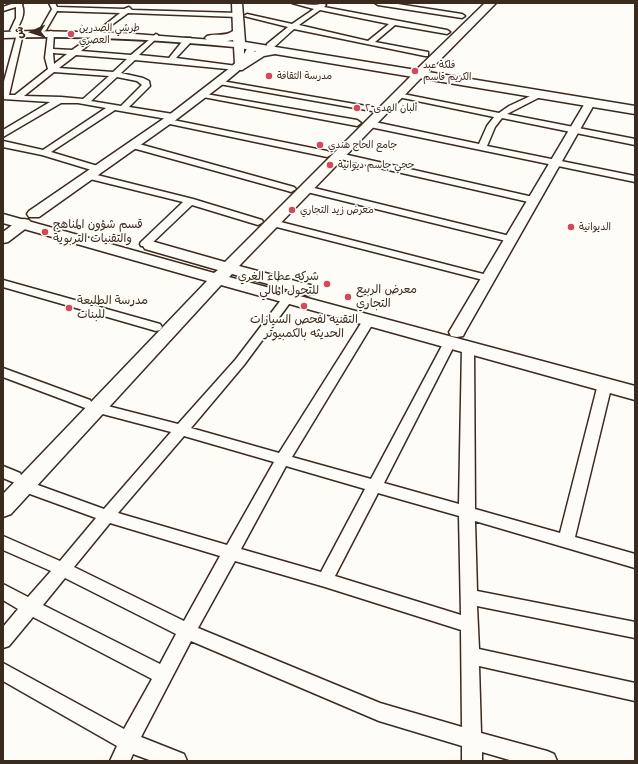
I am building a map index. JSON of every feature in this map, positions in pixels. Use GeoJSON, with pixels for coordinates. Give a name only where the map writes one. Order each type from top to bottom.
{"type":"FeatureCollection","features":[{"type":"Feature","properties":{"kind":"main road"},"geometry":{"type":"LineString","coordinates":[[237,3],[247,33]]}},
{"type":"Feature","properties":{"kind":"main road"},"geometry":{"type":"LineString","coordinates":[[247,33],[248,3]]}},
{"type":"Feature","properties":{"kind":"main road"},"geometry":{"type":"LineString","coordinates":[[90,406],[156,327],[217,271],[273,223],[306,189],[333,155],[363,124],[398,95],[425,54],[476,3]]}},
{"type":"Feature","properties":{"kind":"main road"},"geometry":{"type":"LineString","coordinates":[[363,124],[372,109],[491,3]]}},
{"type":"Feature","properties":{"kind":"main road"},"geometry":{"type":"LineString","coordinates":[[211,38],[229,38],[247,33],[277,47],[635,110]]}},
{"type":"Feature","properties":{"kind":"main road"},"geometry":{"type":"LineString","coordinates":[[237,68],[261,53],[277,47]]}},
{"type":"Feature","properties":{"kind":"main road"},"geometry":{"type":"LineString","coordinates":[[415,71],[635,104]]}},
{"type":"Feature","properties":{"kind":"main road"},"geometry":{"type":"LineString","coordinates":[[3,508],[11,481],[90,406],[217,271],[258,222],[291,189],[333,155]]}},
{"type":"Feature","properties":{"kind":"main road"},"geometry":{"type":"LineString","coordinates":[[3,205],[29,219],[453,337],[468,347],[635,393]]}},
{"type":"Feature","properties":{"kind":"main road"},"geometry":{"type":"LineString","coordinates":[[3,218],[29,219],[145,244],[288,298],[369,320],[453,337],[635,380]]}},
{"type":"Feature","properties":{"kind":"street"},"geometry":{"type":"LineString","coordinates":[[3,9],[19,3],[21,9],[4,97],[61,99],[123,108],[533,200]]}},
{"type":"Feature","properties":{"kind":"street"},"geometry":{"type":"LineString","coordinates":[[16,98],[127,10],[138,3]]}},
{"type":"Feature","properties":{"kind":"street"},"geometry":{"type":"LineString","coordinates":[[295,3],[447,32]]}},
{"type":"Feature","properties":{"kind":"street"},"geometry":{"type":"LineString","coordinates":[[277,47],[292,27],[325,3]]}},
{"type":"Feature","properties":{"kind":"street"},"geometry":{"type":"LineString","coordinates":[[382,3],[462,16]]}},
{"type":"Feature","properties":{"kind":"street"},"geometry":{"type":"LineString","coordinates":[[3,4],[11,6]]}},
{"type":"Feature","properties":{"kind":"street"},"geometry":{"type":"LineString","coordinates":[[52,70],[47,32],[54,6],[127,10],[247,33]]}},
{"type":"Feature","properties":{"kind":"street"},"geometry":{"type":"LineString","coordinates":[[369,43],[394,23]]}},
{"type":"Feature","properties":{"kind":"street"},"geometry":{"type":"LineString","coordinates":[[100,32],[188,40],[292,27],[425,54]]}},
{"type":"Feature","properties":{"kind":"street"},"geometry":{"type":"LineString","coordinates":[[3,31],[160,32],[211,38]]}},
{"type":"Feature","properties":{"kind":"street"},"geometry":{"type":"LineString","coordinates":[[3,35],[17,32]]}},
{"type":"Feature","properties":{"kind":"street"},"geometry":{"type":"LineString","coordinates":[[3,239],[93,172],[203,95],[237,68],[248,56],[247,33]]}},
{"type":"Feature","properties":{"kind":"street"},"geometry":{"type":"LineString","coordinates":[[84,102],[156,36]]}},
{"type":"Feature","properties":{"kind":"street"},"geometry":{"type":"LineString","coordinates":[[170,60],[188,40]]}},
{"type":"Feature","properties":{"kind":"street"},"geometry":{"type":"LineString","coordinates":[[50,51],[133,56],[237,68]]}},
{"type":"Feature","properties":{"kind":"street"},"geometry":{"type":"LineString","coordinates":[[52,70],[114,74],[140,78],[146,83],[146,86],[123,108]]}},
{"type":"Feature","properties":{"kind":"street"},"geometry":{"type":"LineString","coordinates":[[219,82],[372,109]]}},
{"type":"Feature","properties":{"kind":"street"},"geometry":{"type":"LineString","coordinates":[[482,148],[489,128],[499,115],[542,94]]}},
{"type":"Feature","properties":{"kind":"street"},"geometry":{"type":"LineString","coordinates":[[203,95],[363,124],[635,179]]}},
{"type":"Feature","properties":{"kind":"street"},"geometry":{"type":"LineString","coordinates":[[398,95],[635,142]]}},
{"type":"Feature","properties":{"kind":"street"},"geometry":{"type":"LineString","coordinates":[[3,134],[61,99]]}},
{"type":"Feature","properties":{"kind":"street"},"geometry":{"type":"LineString","coordinates":[[325,580],[453,337],[554,162],[590,103]]}},
{"type":"Feature","properties":{"kind":"street"},"geometry":{"type":"LineString","coordinates":[[44,153],[114,107]]}},
{"type":"Feature","properties":{"kind":"street"},"geometry":{"type":"LineString","coordinates":[[3,144],[44,153],[93,172],[258,222]]}},
{"type":"Feature","properties":{"kind":"street"},"geometry":{"type":"LineString","coordinates":[[132,145],[291,189]]}},
{"type":"Feature","properties":{"kind":"street"},"geometry":{"type":"LineString","coordinates":[[306,189],[510,239]]}},
{"type":"Feature","properties":{"kind":"street"},"geometry":{"type":"LineString","coordinates":[[145,244],[190,202]]}},
{"type":"Feature","properties":{"kind":"street"},"geometry":{"type":"LineString","coordinates":[[273,223],[487,278]]}},
{"type":"Feature","properties":{"kind":"street"},"geometry":{"type":"LineString","coordinates":[[3,283],[156,327]]}},
{"type":"Feature","properties":{"kind":"street"},"geometry":{"type":"LineString","coordinates":[[3,640],[107,516],[240,362],[288,298]]}},
{"type":"Feature","properties":{"kind":"street"},"geometry":{"type":"LineString","coordinates":[[120,761],[128,742],[187,631],[283,459],[369,320]]}},
{"type":"Feature","properties":{"kind":"street"},"geometry":{"type":"LineString","coordinates":[[468,347],[467,512],[472,761]]}},
{"type":"Feature","properties":{"kind":"street"},"geometry":{"type":"LineString","coordinates":[[3,372],[90,406],[182,430],[635,561]]}},
{"type":"Feature","properties":{"kind":"street"},"geometry":{"type":"LineString","coordinates":[[566,541],[604,384]]}},
{"type":"Feature","properties":{"kind":"street"},"geometry":{"type":"LineString","coordinates":[[11,481],[107,516],[325,580],[469,625]]}},
{"type":"Feature","properties":{"kind":"street"},"geometry":{"type":"LineString","coordinates":[[3,544],[62,569],[187,631],[379,712],[547,761]]}},
{"type":"Feature","properties":{"kind":"street"},"geometry":{"type":"LineString","coordinates":[[3,591],[30,607],[163,676]]}},
{"type":"Feature","properties":{"kind":"street"},"geometry":{"type":"LineString","coordinates":[[469,597],[635,630]]}},
{"type":"Feature","properties":{"kind":"street"},"geometry":{"type":"LineString","coordinates":[[471,656],[635,692]]}},
{"type":"Feature","properties":{"kind":"street"},"geometry":{"type":"LineString","coordinates":[[3,672],[128,742],[177,761]]}},
{"type":"Feature","properties":{"kind":"place","name":"طرشي الصدرين العصري"},"geometry":{"type":"Point","coordinates":[71,34]}},
{"type":"Feature","properties":{"kind":"place","name":"فلكة عبد الكريم قاسم"},"geometry":{"type":"Point","coordinates":[415,71]}},
{"type":"Feature","properties":{"kind":"place","name":"مدرسة الثقافة"},"geometry":{"type":"Point","coordinates":[269,76]}},
{"type":"Feature","properties":{"kind":"place","name":"ألبان الهدى ٢"},"geometry":{"type":"Point","coordinates":[357,108]}},
{"type":"Feature","properties":{"kind":"place","name":"جامع الحاج هندي"},"geometry":{"type":"Point","coordinates":[320,145]}},
{"type":"Feature","properties":{"kind":"place","name":"حجي جاسم ديوانية"},"geometry":{"type":"Point","coordinates":[330,165]}},
{"type":"Feature","properties":{"kind":"place","name":"معرض زيد التجاري"},"geometry":{"type":"Point","coordinates":[292,210]}},
{"type":"Feature","properties":{"kind":"place","name":"الديوانية"},"geometry":{"type":"Point","coordinates":[571,227]}},
{"type":"Feature","properties":{"kind":"place","name":"قسم شؤون المناهج والتقنيات التربوية"},"geometry":{"type":"Point","coordinates":[45,232]}},
{"type":"Feature","properties":{"kind":"place","name":"شركه عطاء الغري للتحول المالي"},"geometry":{"type":"Point","coordinates":[327,284]}},
{"type":"Feature","properties":{"kind":"place","name":"معرض الربيع التجاري"},"geometry":{"type":"Point","coordinates":[348,297]}},
{"type":"Feature","properties":{"kind":"place","name":"التقنيه لفحص السيارات الحديثه بالكمبيوتر"},"geometry":{"type":"Point","coordinates":[304,306]}},
{"type":"Feature","properties":{"kind":"place","name":"مدرسة الطليعة للبنات"},"geometry":{"type":"Point","coordinates":[69,308]}}]}
